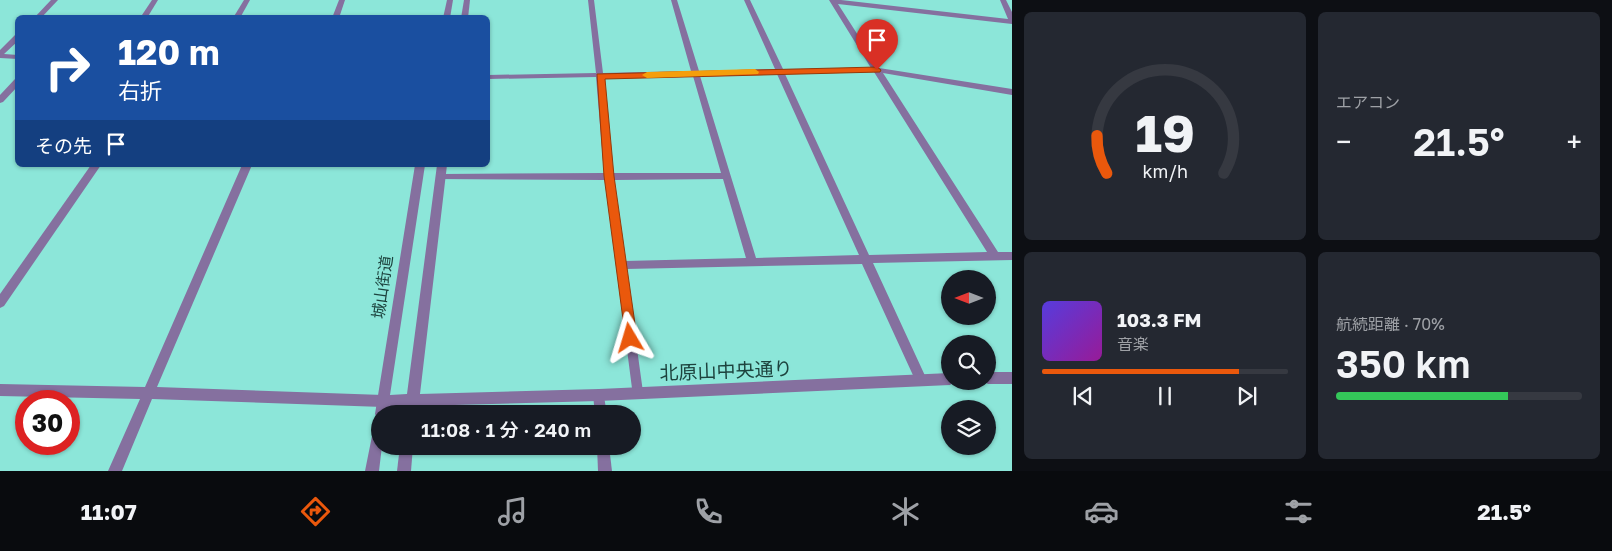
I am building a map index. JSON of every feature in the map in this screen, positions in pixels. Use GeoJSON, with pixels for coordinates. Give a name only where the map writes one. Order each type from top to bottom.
{"type":"FeatureCollection","features":[{"type":"Feature","properties":{"kind":"street"},"geometry":{"type":"LineString","coordinates":[[40,15],[55,0]]}},
{"type":"Feature","properties":{"kind":"street"},"geometry":{"type":"LineString","coordinates":[[144,15],[155,0]]}},
{"type":"Feature","properties":{"kind":"street"},"geometry":{"type":"LineString","coordinates":[[238,15],[247,0]]}},
{"type":"Feature","properties":{"kind":"street"},"geometry":{"type":"LineString","coordinates":[[336,15],[342,0]]}},
{"type":"Feature","properties":{"kind":"street"},"geometry":{"type":"LineString","coordinates":[[447,15],[450,0]]}},
{"type":"Feature","properties":{"kind":"street"},"geometry":{"type":"LineString","coordinates":[[464,15],[466,0]]}},
{"type":"Feature","properties":{"kind":"street"},"geometry":{"type":"LineString","coordinates":[[591,0],[609,176],[637,392]]}},
{"type":"Feature","properties":{"kind":"street"},"geometry":{"type":"LineString","coordinates":[[674,0],[752,260]]}},
{"type":"Feature","properties":{"kind":"street"},"geometry":{"type":"LineString","coordinates":[[747,0],[921,380]]}},
{"type":"Feature","properties":{"kind":"street"},"geometry":{"type":"LineString","coordinates":[[832,0],[1012,21],[1003,0]]}},
{"type":"Feature","properties":{"kind":"street"},"geometry":{"type":"LineString","coordinates":[[832,0],[994,255]]}},
{"type":"Feature","properties":{"kind":"street"},"geometry":{"type":"LineString","coordinates":[[0,55],[15,40]]}},
{"type":"Feature","properties":{"kind":"street"},"geometry":{"type":"LineString","coordinates":[[0,55],[15,57]]}},
{"type":"Feature","properties":{"kind":"street"},"geometry":{"type":"LineString","coordinates":[[490,77],[877,70],[1012,92]]}},
{"type":"Feature","properties":{"kind":"street"},"geometry":{"type":"LineString","coordinates":[[0,100],[15,84]]}},
{"type":"Feature","properties":{"kind":"street"},"geometry":{"type":"LineString","coordinates":[[0,303],[95,167]]}},
{"type":"Feature","properties":{"kind":"street"},"geometry":{"type":"LineString","coordinates":[[115,471],[246,167]]}},
{"type":"Feature","properties":{"kind":"street","name":"城山街道"},"geometry":{"type":"LineString","coordinates":[[382,405],[420,167]]}},
{"type":"Feature","properties":{"kind":"street"},"geometry":{"type":"LineString","coordinates":[[413,405],[442,167]]}},
{"type":"Feature","properties":{"kind":"street"},"geometry":{"type":"LineString","coordinates":[[440,177],[726,176]]}},
{"type":"Feature","properties":{"kind":"street"},"geometry":{"type":"LineString","coordinates":[[621,265],[752,260],[1012,256]]}},
{"type":"Feature","properties":{"kind":"street"},"geometry":{"type":"LineString","coordinates":[[996,378],[1012,378]]}},
{"type":"Feature","properties":{"kind":"street","name":"北原山中央通り"},"geometry":{"type":"LineString","coordinates":[[390,405],[413,399],[599,395],[941,379]]}},
{"type":"Feature","properties":{"kind":"street","name":"北原山中央通り"},"geometry":{"type":"LineString","coordinates":[[0,390],[149,393],[371,406]]}},
{"type":"Feature","properties":{"kind":"street"},"geometry":{"type":"LineString","coordinates":[[599,395],[600,405]]}},
{"type":"Feature","properties":{"kind":"street"},"geometry":{"type":"LineString","coordinates":[[372,471],[375,455]]}},
{"type":"Feature","properties":{"kind":"street"},"geometry":{"type":"LineString","coordinates":[[404,471],[406,455]]}},
{"type":"Feature","properties":{"kind":"street"},"geometry":{"type":"LineString","coordinates":[[604,455],[605,471]]}},
{"type":"Feature","properties":{"kind":"slow traffic"},"geometry":{"type":"LineString","coordinates":[[647,75],[755,72]]}},
{"type":"Feature","properties":{"kind":"route"},"geometry":{"type":"LineString","coordinates":[[630,338],[609,176],[600,76],[877,70]]}}]}
